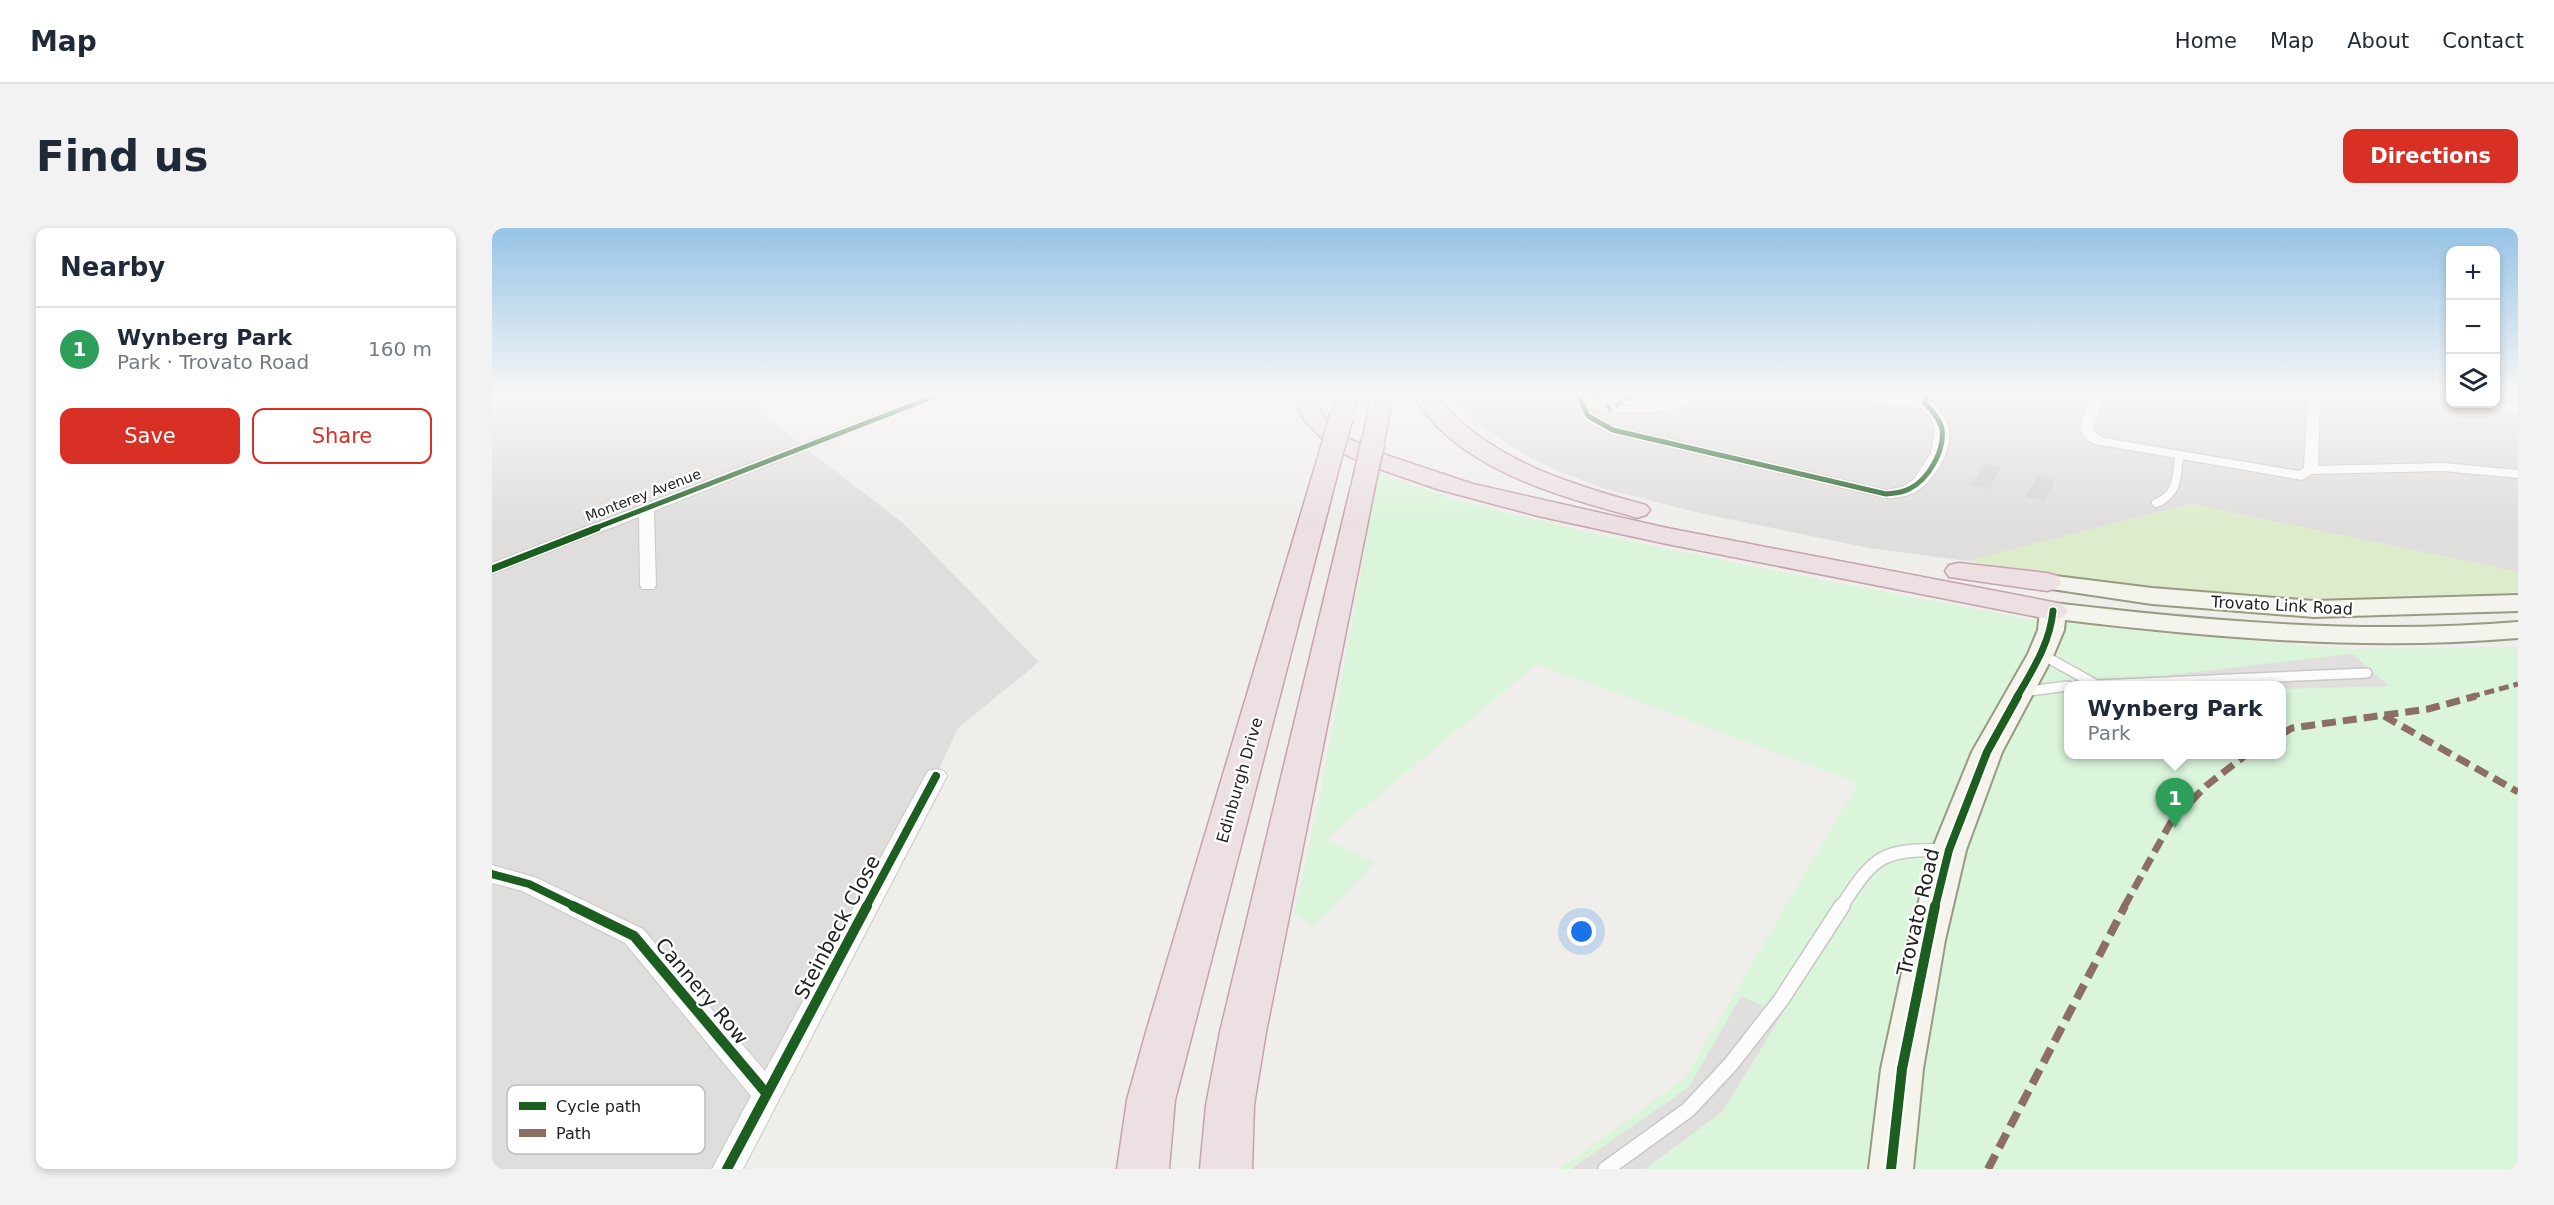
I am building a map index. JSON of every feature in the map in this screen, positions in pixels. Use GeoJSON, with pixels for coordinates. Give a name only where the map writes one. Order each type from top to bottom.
{"type":"FeatureCollection","features":[{"type":"Feature","properties":{"kind":"highway"},"geometry":{"type":"LineString","coordinates":[[1335,439],[1366,456],[1439,483],[1596,522],[1726,549],[1960,591],[2048,619]]}},
{"type":"Feature","properties":{"kind":"highway","name":"Edinburgh Drive"},"geometry":{"type":"LineString","coordinates":[[1143,1169],[1151,1100],[1335,439]]}},
{"type":"Feature","properties":{"kind":"highway"},"geometry":{"type":"LineString","coordinates":[[1226,1169],[1230,1105],[1243,1032],[1374,439]]}},
{"type":"Feature","properties":{"kind":"highway"},"geometry":{"type":"LineString","coordinates":[[1468,439],[1486,452],[1521,469],[1583,494],[1670,518],[1960,571],[2020,588],[2040,598],[2048,619]]}},
{"type":"Feature","properties":{"kind":"main road","name":"Trovato Link Road"},"geometry":{"type":"LineString","coordinates":[[2048,619],[2099,589],[2152,597],[2314,609],[2518,603]]}},
{"type":"Feature","properties":{"kind":"main road","name":"Trovato Link Road"},"geometry":{"type":"LineString","coordinates":[[2048,619],[2090,615],[2174,626],[2301,634],[2410,636],[2518,630]]}},
{"type":"Feature","properties":{"kind":"main road","name":"Trovato Road"},"geometry":{"type":"LineString","coordinates":[[1891,1169],[1902,1069],[1927,940],[1949,850],[1987,752],[2020,692],[2048,619]]}},
{"type":"Feature","properties":{"kind":"street","name":"Monterey Avenue"},"geometry":{"type":"LineString","coordinates":[[492,569],[823,439]]}},
{"type":"Feature","properties":{"kind":"street"},"geometry":{"type":"LineString","coordinates":[[1651,439],[1886,494],[1905,491],[1915,486],[1940,448],[1941,439]]}},
{"type":"Feature","properties":{"kind":"street"},"geometry":{"type":"LineString","coordinates":[[2098,439],[2115,444],[2294,476],[2306,475],[2311,470],[2312,439]]}},
{"type":"Feature","properties":{"kind":"street"},"geometry":{"type":"LineString","coordinates":[[646,508],[648,585]]}},
{"type":"Feature","properties":{"kind":"street","name":"Steinbeck Close"},"geometry":{"type":"LineString","coordinates":[[766,1093],[936,776]]}},
{"type":"Feature","properties":{"kind":"street","name":"Cannery Row"},"geometry":{"type":"LineString","coordinates":[[492,874],[529,884],[634,936],[766,1093]]}},
{"type":"Feature","properties":{"kind":"street"},"geometry":{"type":"LineString","coordinates":[[727,1169],[766,1093]]}},
{"type":"Feature","properties":{"kind":"lane"},"geometry":{"type":"LineString","coordinates":[[2156,503],[2166,501],[2174,492],[2179,456]]}},
{"type":"Feature","properties":{"kind":"lane"},"geometry":{"type":"LineString","coordinates":[[2311,470],[2444,467],[2518,474]]}},
{"type":"Feature","properties":{"kind":"lane"},"geometry":{"type":"LineString","coordinates":[[2048,619],[2093,681]]}},
{"type":"Feature","properties":{"kind":"lane"},"geometry":{"type":"LineString","coordinates":[[2149,681],[2367,673]]}},
{"type":"Feature","properties":{"kind":"lane"},"geometry":{"type":"LineString","coordinates":[[2020,692],[2064,686]]}},
{"type":"Feature","properties":{"kind":"lane"},"geometry":{"type":"LineString","coordinates":[[1606,1169],[1688,1110],[1731,1064],[1781,1000],[1856,884],[1875,861],[1892,853],[1915,849],[1949,850]]}},
{"type":"Feature","properties":{"kind":"shaded area"},"geometry":{"type":"Polygon","coordinates":[[[492,439],[794,439],[904,524],[1039,662],[958,728],[936,776],[727,1169],[492,1169],[492,439]]]}},
{"type":"Feature","properties":{"kind":"shaded area"},"geometry":{"type":"Polygon","coordinates":[[[1501,439],[2518,439],[2518,572],[2191,504],[1967,561],[1869,548],[1695,512],[1602,488],[1525,455],[1501,439]]]}},
{"type":"Feature","properties":{"kind":"shaded area"},"geometry":{"type":"Polygon","coordinates":[[[2352,654],[2389,686],[2286,689],[2286,681],[2173,681],[2168,675],[2352,654]]]}},
{"type":"Feature","properties":{"kind":"shaded area"},"geometry":{"type":"Polygon","coordinates":[[[1741,996],[1782,1015],[1722,1112],[1645,1169],[1571,1169],[1689,1087],[1741,996]]]}},
{"type":"Feature","properties":{"kind":"green space"},"geometry":{"type":"Polygon","coordinates":[[[1377,473],[1463,502],[1604,536],[2027,619],[2349,649],[2518,647],[2518,1169],[1559,1169],[1684,1079],[1858,783],[1537,664],[1325,840],[1375,862],[1314,927],[1294,914],[1319,800],[1368,535],[1362,535],[1377,473]]]}},
{"type":"Feature","properties":{"kind":"green space"},"geometry":{"type":"Polygon","coordinates":[[[2191,504],[2518,572],[2518,592],[2380,599],[2241,595],[2104,582],[1967,561],[2191,504]]]}},
{"type":"Feature","properties":{"kind":"building"},"geometry":{"type":"Polygon","coordinates":[[[1984,464],[2001,468],[1989,489],[1971,485],[1984,464]]]}},
{"type":"Feature","properties":{"kind":"building"},"geometry":{"type":"Polygon","coordinates":[[[2037,476],[2055,480],[2045,501],[2026,497],[2037,476]]]}},
{"type":"Feature","properties":{"kind":"marked path"},"geometry":{"type":"LineString","coordinates":[[2286,732],[2292,728],[2428,709],[2518,684]]}},
{"type":"Feature","properties":{"kind":"marked path"},"geometry":{"type":"LineString","coordinates":[[2384,716],[2518,792]]}},
{"type":"Feature","properties":{"kind":"marked path"},"geometry":{"type":"LineString","coordinates":[[1988,1169],[2116,921],[2171,822],[2206,786],[2241,759]]}},
{"type":"Feature","properties":{"kind":"cycle path"},"geometry":{"type":"LineString","coordinates":[[492,569],[825,439]]}},
{"type":"Feature","properties":{"kind":"cycle path"},"geometry":{"type":"LineString","coordinates":[[1651,439],[1886,494],[1904,492],[1919,482],[1930,469],[1942,439]]}},
{"type":"Feature","properties":{"kind":"cycle path"},"geometry":{"type":"LineString","coordinates":[[1891,1169],[1902,1069],[1927,940],[1949,850],[1987,752],[2041,654],[2051,630],[2053,611]]}},
{"type":"Feature","properties":{"kind":"cycle path"},"geometry":{"type":"LineString","coordinates":[[727,1169],[936,776]]}},
{"type":"Feature","properties":{"kind":"cycle path"},"geometry":{"type":"LineString","coordinates":[[492,874],[529,884],[634,936],[766,1093]]}},
{"type":"Feature","properties":{"kind":"place","name":"Wynberg Park"},"geometry":{"type":"Point","coordinates":[2175,828]}}]}
